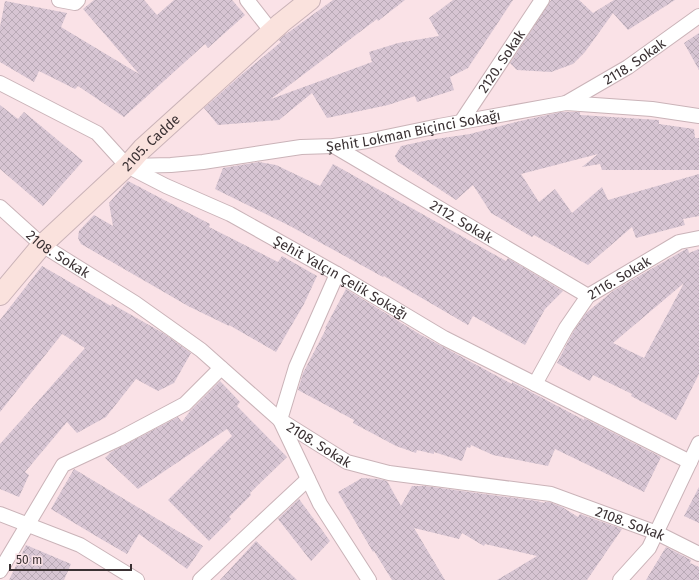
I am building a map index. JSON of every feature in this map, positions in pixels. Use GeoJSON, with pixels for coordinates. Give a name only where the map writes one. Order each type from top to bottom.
{"type":"FeatureCollection","features":[{"type":"Feature","properties":{"kind":"street"},"geometry":{"type":"LineString","coordinates":[[59,0],[75,3],[78,0]]}},
{"type":"Feature","properties":{"kind":"street"},"geometry":{"type":"LineString","coordinates":[[247,0],[272,32]]}},
{"type":"Feature","properties":{"kind":"street","name":"2105. Cadde"},"geometry":{"type":"LineString","coordinates":[[0,295],[42,244],[127,166],[142,149],[272,32],[310,0]]}},
{"type":"Feature","properties":{"kind":"street","name":"2120. Sokak"},"geometry":{"type":"LineString","coordinates":[[461,122],[542,0]]}},
{"type":"Feature","properties":{"kind":"street","name":"2118. Sokak"},"geometry":{"type":"LineString","coordinates":[[566,103],[628,67],[699,16]]}},
{"type":"Feature","properties":{"kind":"street","name":"Şehit Yalçın Çelik Sokağı"},"geometry":{"type":"LineString","coordinates":[[0,83],[97,133],[127,166],[166,186],[230,214],[337,274],[444,338],[690,462]]}},
{"type":"Feature","properties":{"kind":"street","name":"Şehit Lokman Biçinci Sokağı"},"geometry":{"type":"LineString","coordinates":[[127,166],[171,166],[301,146],[334,146],[566,103],[652,109],[699,116]]}},
{"type":"Feature","properties":{"kind":"street","name":"2112. Sokak"},"geometry":{"type":"LineString","coordinates":[[334,146],[588,296]]}},
{"type":"Feature","properties":{"kind":"street","name":"2108. Sokak"},"geometry":{"type":"LineString","coordinates":[[0,207],[42,244],[135,303],[201,350],[280,420],[346,462],[389,473],[551,494],[656,533],[699,554]]}},
{"type":"Feature","properties":{"kind":"street","name":"2116. Sokak"},"geometry":{"type":"LineString","coordinates":[[535,384],[566,328],[588,296],[679,242],[699,238]]}},
{"type":"Feature","properties":{"kind":"street"},"geometry":{"type":"LineString","coordinates":[[337,274],[296,366],[280,420],[320,504],[369,580]]}},
{"type":"Feature","properties":{"kind":"street"},"geometry":{"type":"LineString","coordinates":[[0,571],[63,465],[119,439],[185,404],[221,368]]}},
{"type":"Feature","properties":{"kind":"street"},"geometry":{"type":"LineString","coordinates":[[631,580],[649,548],[699,443]]}},
{"type":"Feature","properties":{"kind":"street"},"geometry":{"type":"LineString","coordinates":[[200,580],[308,479]]}},
{"type":"Feature","properties":{"kind":"street"},"geometry":{"type":"LineString","coordinates":[[0,514],[80,545],[137,580]]}},
{"type":"Feature","properties":{"kind":"street"},"geometry":{"type":"LineString","coordinates":[[620,580],[649,548]]}},
{"type":"Feature","properties":{"kind":"building"},"geometry":{"type":"Polygon","coordinates":[[[94,0],[144,0],[157,15],[174,0],[232,0],[245,15],[208,48],[205,44],[124,117],[78,86],[75,89],[39,71],[34,82],[0,62],[0,27],[5,1],[67,13],[61,27],[139,74],[83,9],[94,0]]]}},
{"type":"Feature","properties":{"kind":"building"},"geometry":{"type":"Polygon","coordinates":[[[333,0],[405,0],[378,21],[377,19],[271,99],[372,62],[369,52],[398,43],[439,36],[429,18],[453,0],[513,0],[468,68],[450,77],[454,90],[417,102],[415,96],[388,105],[327,118],[312,93],[279,120],[218,125],[204,108],[281,42],[279,40],[282,37],[333,0]]]}},
{"type":"Feature","properties":{"kind":"building"},"geometry":{"type":"Polygon","coordinates":[[[551,0],[579,0],[593,13],[614,0],[675,0],[628,30],[613,13],[585,52],[573,64],[551,72],[517,70],[510,63],[551,0]]]}},
{"type":"Feature","properties":{"kind":"building"},"geometry":{"type":"Polygon","coordinates":[[[699,33],[699,70],[684,43],[699,33]]]}},
{"type":"Feature","properties":{"kind":"building"},"geometry":{"type":"Polygon","coordinates":[[[0,105],[18,119],[24,112],[83,161],[43,206],[0,169],[0,105]]]}},
{"type":"Feature","properties":{"kind":"building"},"geometry":{"type":"Polygon","coordinates":[[[561,112],[580,112],[580,115],[659,120],[659,124],[694,129],[695,138],[699,138],[699,170],[602,170],[600,164],[582,167],[598,154],[521,174],[539,202],[555,189],[572,213],[602,187],[608,200],[699,174],[699,216],[683,219],[685,225],[636,238],[632,227],[588,265],[534,235],[532,237],[491,213],[473,185],[456,200],[398,162],[395,156],[401,146],[470,134],[561,112]]]}},
{"type":"Feature","properties":{"kind":"building"},"geometry":{"type":"Polygon","coordinates":[[[259,162],[276,165],[320,186],[333,164],[506,261],[508,258],[563,291],[545,309],[525,345],[473,316],[468,325],[384,276],[383,277],[290,226],[215,189],[223,168],[259,162]]]}},
{"type":"Feature","properties":{"kind":"building"},"geometry":{"type":"Polygon","coordinates":[[[128,181],[210,224],[209,227],[278,262],[282,256],[317,276],[304,304],[276,352],[229,325],[188,306],[81,244],[78,238],[79,231],[94,215],[113,226],[109,203],[128,181]]]}},
{"type":"Feature","properties":{"kind":"building"},"geometry":{"type":"Polygon","coordinates":[[[686,249],[688,249],[689,253],[699,249],[699,374],[676,420],[631,396],[632,394],[593,375],[590,381],[557,363],[573,332],[586,313],[613,291],[686,249]],[[684,283],[613,343],[644,358],[684,283]]]}},
{"type":"Feature","properties":{"kind":"building"},"geometry":{"type":"Polygon","coordinates":[[[42,266],[111,306],[112,304],[163,333],[191,353],[174,383],[158,391],[136,379],[106,417],[77,433],[67,422],[25,472],[29,475],[19,497],[0,489],[0,444],[85,348],[62,334],[0,412],[0,320],[42,266]]]}},
{"type":"Feature","properties":{"kind":"building"},"geometry":{"type":"Polygon","coordinates":[[[346,289],[421,335],[512,384],[512,382],[584,420],[584,418],[661,457],[644,492],[555,449],[548,466],[493,455],[471,445],[470,448],[467,447],[462,461],[434,452],[434,454],[417,450],[416,453],[396,446],[353,423],[354,420],[298,390],[303,373],[346,289]]]}},
{"type":"Feature","properties":{"kind":"building"},"geometry":{"type":"Polygon","coordinates":[[[220,381],[240,402],[237,406],[287,457],[250,493],[251,495],[229,517],[231,519],[209,541],[168,500],[232,436],[227,429],[138,489],[105,458],[111,452],[178,417],[182,422],[190,411],[220,381]]]}},
{"type":"Feature","properties":{"kind":"building"},"geometry":{"type":"Polygon","coordinates":[[[74,469],[203,546],[187,569],[139,534],[127,554],[51,509],[74,469]]]}},
{"type":"Feature","properties":{"kind":"building"},"geometry":{"type":"Polygon","coordinates":[[[362,478],[387,481],[401,506],[412,486],[425,486],[544,503],[549,502],[562,507],[578,517],[580,514],[622,529],[587,580],[497,580],[537,556],[485,544],[484,546],[462,533],[459,539],[414,528],[445,580],[392,580],[374,551],[373,552],[338,492],[362,478]]]}},
{"type":"Feature","properties":{"kind":"building"},"geometry":{"type":"Polygon","coordinates":[[[699,487],[699,523],[684,516],[699,487]]]}},
{"type":"Feature","properties":{"kind":"building"},"geometry":{"type":"Polygon","coordinates":[[[299,499],[330,541],[311,561],[278,519],[299,499]]]}},
{"type":"Feature","properties":{"kind":"building"},"geometry":{"type":"Polygon","coordinates":[[[256,541],[297,580],[220,580],[256,541]]]}},
{"type":"Feature","properties":{"kind":"building"},"geometry":{"type":"Polygon","coordinates":[[[26,545],[71,564],[64,580],[9,580],[26,545]]]}},
{"type":"Feature","properties":{"kind":"building"},"geometry":{"type":"Polygon","coordinates":[[[666,547],[691,560],[690,563],[699,567],[699,580],[646,580],[666,547]]]}}]}
